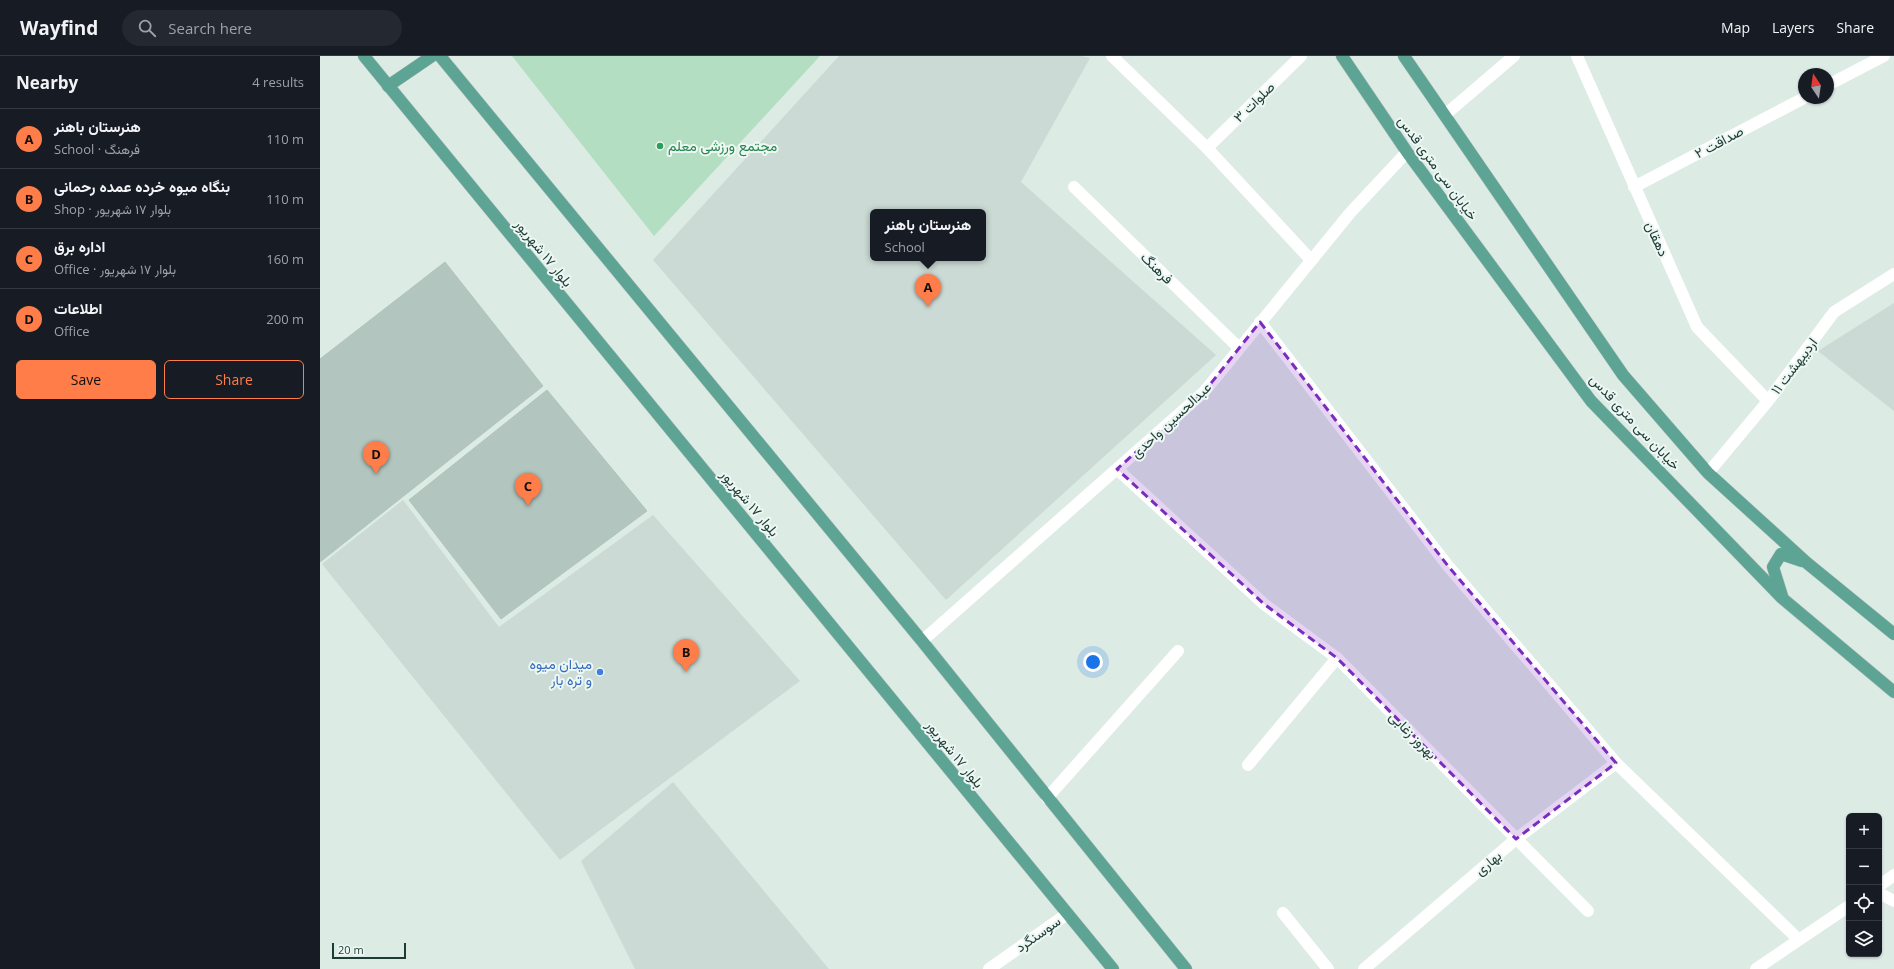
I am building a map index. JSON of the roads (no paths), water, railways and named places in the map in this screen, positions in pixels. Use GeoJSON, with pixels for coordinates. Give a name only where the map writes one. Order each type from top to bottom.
{"type":"FeatureCollection","features":[{"type":"Feature","properties":{"kind":"main road","name":"بلوار ١٧ شهریور"},"geometry":{"type":"LineString","coordinates":[[364,56],[1113,969]]}},
{"type":"Feature","properties":{"kind":"main road"},"geometry":{"type":"LineString","coordinates":[[388,86],[432,56]]}},
{"type":"Feature","properties":{"kind":"main road"},"geometry":{"type":"LineString","coordinates":[[440,56],[922,641],[1186,969]]}},
{"type":"Feature","properties":{"kind":"main road","name":"خیابان سی متری قدس"},"geometry":{"type":"LineString","coordinates":[[1342,56],[1407,152],[1592,401],[1782,598],[1894,692]]}},
{"type":"Feature","properties":{"kind":"main road","name":"خیابان سی متری قدس"},"geometry":{"type":"LineString","coordinates":[[1404,56],[1446,114],[1623,374],[1708,473],[1807,563],[1894,634]]}},
{"type":"Feature","properties":{"kind":"main road"},"geometry":{"type":"LineString","coordinates":[[1782,598],[1772,567],[1781,554],[1807,563]]}},
{"type":"Feature","properties":{"kind":"street"},"geometry":{"type":"LineString","coordinates":[[1112,56],[1207,148],[1311,260]]}},
{"type":"Feature","properties":{"kind":"street","name":"صلوات ۳"},"geometry":{"type":"LineString","coordinates":[[1207,148],[1301,56]]}},
{"type":"Feature","properties":{"kind":"street"},"geometry":{"type":"LineString","coordinates":[[1446,114],[1514,56]]}},
{"type":"Feature","properties":{"kind":"street","name":"دهقان"},"geometry":{"type":"LineString","coordinates":[[1577,56],[1697,327],[1768,401]]}},
{"type":"Feature","properties":{"kind":"street"},"geometry":{"type":"LineString","coordinates":[[1834,82],[1884,56]]}},
{"type":"Feature","properties":{"kind":"street","name":"صداقت ۲"},"geometry":{"type":"LineString","coordinates":[[1634,187],[1798,101]]}},
{"type":"Feature","properties":{"kind":"street","name":"عبدالحسین واحدی"},"geometry":{"type":"LineString","coordinates":[[922,641],[1204,392],[1350,213],[1407,152]]}},
{"type":"Feature","properties":{"kind":"street","name":"فرهنگ"},"geometry":{"type":"LineString","coordinates":[[1074,188],[1240,348]]}},
{"type":"Feature","properties":{"kind":"street","name":"۱۱ اردیبهشت"},"geometry":{"type":"LineString","coordinates":[[1708,473],[1768,401],[1834,312],[1894,274]]}},
{"type":"Feature","properties":{"kind":"street"},"geometry":{"type":"LineString","coordinates":[[1260,322],[1448,566],[1616,763],[1798,939]]}},
{"type":"Feature","properties":{"kind":"street","name":"بهروز زغابی"},"geometry":{"type":"LineString","coordinates":[[1117,469],[1264,604],[1336,658],[1588,911]]}},
{"type":"Feature","properties":{"kind":"street"},"geometry":{"type":"LineString","coordinates":[[1047,798],[1178,651]]}},
{"type":"Feature","properties":{"kind":"street"},"geometry":{"type":"LineString","coordinates":[[1248,765],[1336,658]]}},
{"type":"Feature","properties":{"kind":"street","name":"بهاری"},"geometry":{"type":"LineString","coordinates":[[1364,969],[1516,839],[1616,763]]}},
{"type":"Feature","properties":{"kind":"street"},"geometry":{"type":"LineString","coordinates":[[1880,885],[1894,875]]}},
{"type":"Feature","properties":{"kind":"street"},"geometry":{"type":"LineString","coordinates":[[1882,895],[1894,901]]}},
{"type":"Feature","properties":{"kind":"street"},"geometry":{"type":"LineString","coordinates":[[1756,969],[1798,939],[1846,908]]}},
{"type":"Feature","properties":{"kind":"street"},"geometry":{"type":"LineString","coordinates":[[1283,913],[1328,969]]}},
{"type":"Feature","properties":{"kind":"street","name":"سوسنگرد"},"geometry":{"type":"LineString","coordinates":[[989,969],[1067,914]]}},
{"type":"Feature","properties":{"kind":"place","name":"مجتمع ورزشی معلم"},"geometry":{"type":"Point","coordinates":[660,146]}},
{"type":"Feature","properties":{"kind":"place","name":"هنرستان باهنر"},"geometry":{"type":"Point","coordinates":[928,307]}},
{"type":"Feature","properties":{"kind":"place","name":"اطلاعات"},"geometry":{"type":"Point","coordinates":[376,474]}},
{"type":"Feature","properties":{"kind":"place","name":"اداره برق"},"geometry":{"type":"Point","coordinates":[528,506]}},
{"type":"Feature","properties":{"kind":"place","name":"میدان میوه و تره بار"},"geometry":{"type":"Point","coordinates":[600,672]}},
{"type":"Feature","properties":{"kind":"place","name":"بنگاه میوه خرده عمده رحمانی"},"geometry":{"type":"Point","coordinates":[686,672]}}]}
